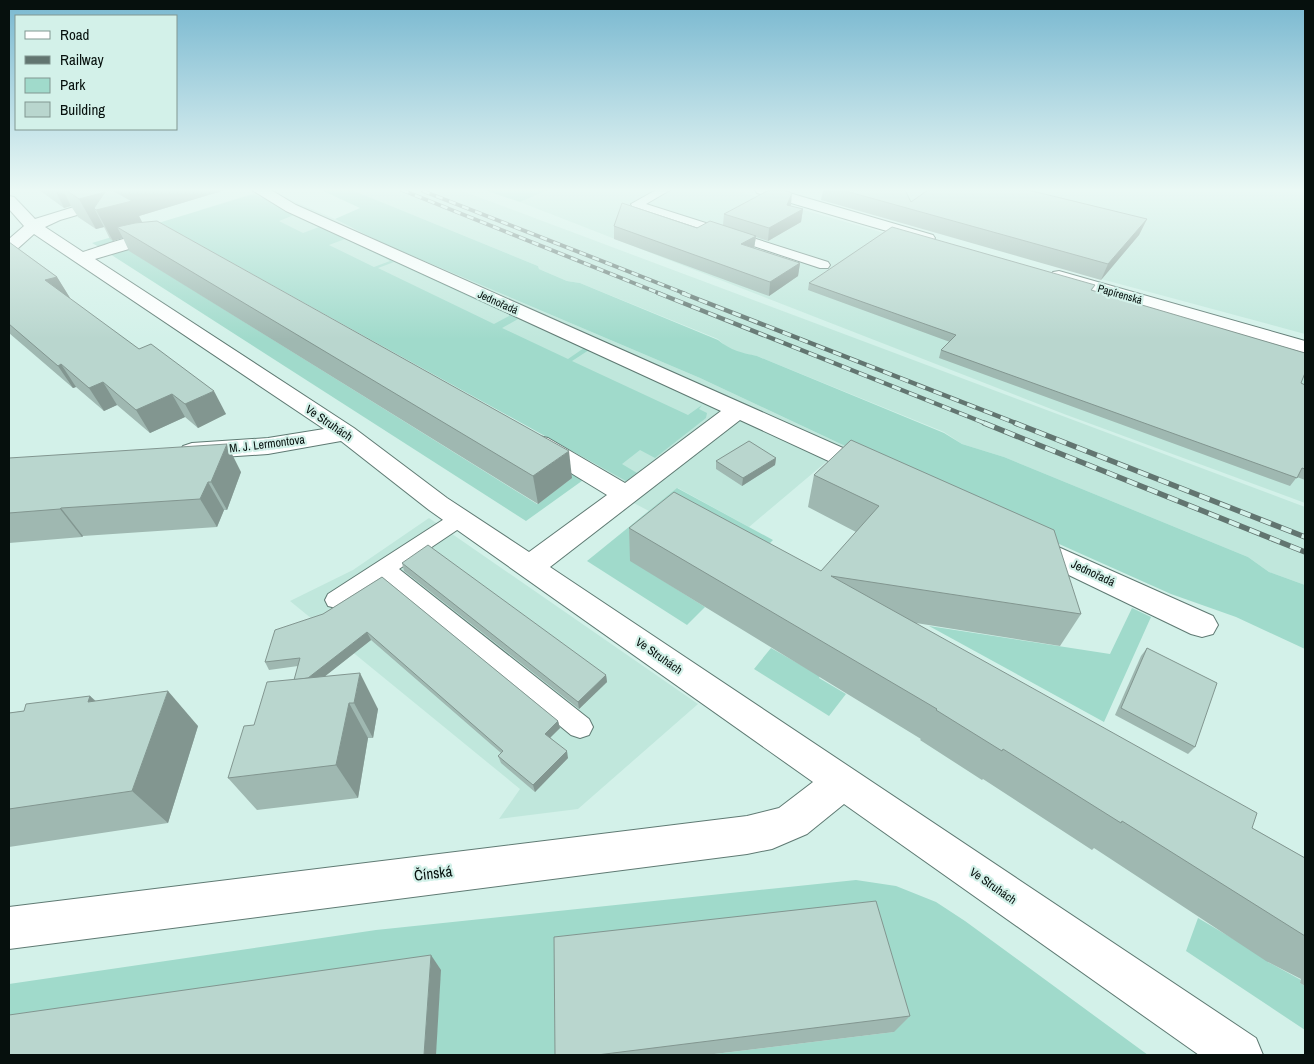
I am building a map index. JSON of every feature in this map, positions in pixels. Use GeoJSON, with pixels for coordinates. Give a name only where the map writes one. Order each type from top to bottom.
{"type":"FeatureCollection","features":[{"type":"Feature","properties":{"kind":"street","name":"Ve Struhách"},"geometry":{"type":"LineString","coordinates":[[53,240],[346,433],[459,519],[1239,1055]]}},
{"type":"Feature","properties":{"kind":"street"},"geometry":{"type":"LineString","coordinates":[[80,258],[143,240]]}},
{"type":"Feature","properties":{"kind":"street","name":"Jednořadá"},"geometry":{"type":"LineString","coordinates":[[361,240],[888,478]]}},
{"type":"Feature","properties":{"kind":"street"},"geometry":{"type":"LineString","coordinates":[[932,240],[940,242]]}},
{"type":"Feature","properties":{"kind":"street","name":"Papírenská"},"geometry":{"type":"LineString","coordinates":[[1043,271],[1305,347]]}},
{"type":"Feature","properties":{"kind":"street"},"geometry":{"type":"LineString","coordinates":[[530,567],[738,410]]}},
{"type":"Feature","properties":{"kind":"street","name":"M. J. Lermontova"},"geometry":{"type":"LineString","coordinates":[[168,452],[268,446],[346,433]]}},
{"type":"Feature","properties":{"kind":"street"},"geometry":{"type":"LineString","coordinates":[[525,435],[626,495]]}},
{"type":"Feature","properties":{"kind":"street","name":"Jednořadá"},"geometry":{"type":"LineString","coordinates":[[1011,535],[1202,624]]}},
{"type":"Feature","properties":{"kind":"street","name":"Čínská"},"geometry":{"type":"LineString","coordinates":[[9,928],[502,864],[747,835],[772,830],[793,821],[842,782]]}},
{"type":"Feature","properties":{"kind":"lane"},"geometry":{"type":"LineString","coordinates":[[744,240],[824,266]]}},
{"type":"Feature","properties":{"kind":"lane"},"geometry":{"type":"LineString","coordinates":[[336,600],[459,519]]}},
{"type":"Feature","properties":{"kind":"lane"},"geometry":{"type":"LineString","coordinates":[[384,569],[580,727]]}},
{"type":"Feature","properties":{"kind":"shaded area"},"geometry":{"type":"Polygon","coordinates":[[[260,240],[375,240],[700,378],[845,446],[749,527],[678,488],[649,511],[586,478],[639,426],[260,240]]]}},
{"type":"Feature","properties":{"kind":"shaded area"},"geometry":{"type":"Polygon","coordinates":[[[474,240],[592,240],[1305,507],[1305,585],[1269,572],[1248,557],[1004,457],[962,444],[944,432],[757,356],[740,353],[726,347],[718,339],[580,283],[567,281],[539,269],[538,266],[474,240]]]}},
{"type":"Feature","properties":{"kind":"shaded area"},"geometry":{"type":"Polygon","coordinates":[[[617,240],[908,240],[1305,357],[1305,503],[1064,414],[617,240]]]}},
{"type":"Feature","properties":{"kind":"shaded area"},"geometry":{"type":"Polygon","coordinates":[[[975,240],[1305,240],[1305,334],[1101,279],[975,240]]]}},
{"type":"Feature","properties":{"kind":"shaded area"},"geometry":{"type":"Polygon","coordinates":[[[429,518],[698,704],[578,809],[499,819],[520,789],[290,601],[353,570],[429,518]]]}},
{"type":"Feature","properties":{"kind":"green space"},"geometry":{"type":"Polygon","coordinates":[[[103,240],[150,240],[99,247],[92,243],[103,240]]]}},
{"type":"Feature","properties":{"kind":"green space"},"geometry":{"type":"Polygon","coordinates":[[[157,240],[130,251],[537,504],[572,478],[526,451],[586,478],[526,521],[110,254],[157,240]]]}},
{"type":"Feature","properties":{"kind":"green space"},"geometry":{"type":"Polygon","coordinates":[[[190,240],[343,240],[329,245],[374,267],[390,261],[346,240],[350,240],[518,319],[502,328],[568,359],[584,348],[589,350],[572,361],[688,415],[702,405],[699,409],[707,413],[706,418],[655,458],[640,450],[622,464],[637,473],[626,481],[190,240]],[[394,262],[378,268],[494,324],[509,316],[509,315],[394,262]]]}},
{"type":"Feature","properties":{"kind":"green space"},"geometry":{"type":"Polygon","coordinates":[[[375,240],[474,240],[538,266],[539,269],[567,281],[580,283],[718,340],[736,351],[757,356],[944,433],[962,444],[1004,457],[1248,557],[1269,572],[1305,585],[1305,649],[1236,617],[1171,594],[956,498],[700,378],[375,240]]]}},
{"type":"Feature","properties":{"kind":"green space"},"geometry":{"type":"Polygon","coordinates":[[[677,488],[773,540],[747,566],[630,560],[705,607],[687,625],[587,561],[677,488]]]}},
{"type":"Feature","properties":{"kind":"green space"},"geometry":{"type":"Polygon","coordinates":[[[1132,608],[1151,617],[1104,722],[929,626],[1110,654],[1132,608]]]}},
{"type":"Feature","properties":{"kind":"green space"},"geometry":{"type":"Polygon","coordinates":[[[771,648],[820,676],[819,678],[846,694],[829,716],[754,669],[771,648]]]}},
{"type":"Feature","properties":{"kind":"green space"},"geometry":{"type":"Polygon","coordinates":[[[856,880],[896,886],[936,902],[965,921],[1148,1055],[706,1055],[894,1032],[561,1055],[436,1055],[9,1031],[9,984],[376,930],[856,880]]]}},
{"type":"Feature","properties":{"kind":"green space"},"geometry":{"type":"Polygon","coordinates":[[[1198,918],[1269,960],[1268,962],[1301,980],[1300,983],[1305,986],[1305,1030],[1186,951],[1198,918]]]}},
{"type":"Feature","properties":{"kind":"building"},"geometry":{"type":"Polygon","coordinates":[[[138,240],[190,240],[569,451],[533,476],[138,240]]]}},
{"type":"Feature","properties":{"kind":"building"},"geometry":{"type":"Polygon","coordinates":[[[652,240],[749,240],[741,244],[800,263],[770,282],[652,240]]]}},
{"type":"Feature","properties":{"kind":"building"},"geometry":{"type":"Polygon","coordinates":[[[873,240],[936,240],[1095,285],[1091,290],[1305,353],[1305,373],[1301,383],[1305,385],[1305,469],[1302,468],[1297,478],[941,350],[956,335],[809,283],[873,240]]]}},
{"type":"Feature","properties":{"kind":"building"},"geometry":{"type":"Polygon","coordinates":[[[1020,240],[1129,240],[1108,264],[1020,240]]]}},
{"type":"Feature","properties":{"kind":"building"},"geometry":{"type":"Polygon","coordinates":[[[9,242],[57,277],[45,280],[139,349],[151,344],[214,391],[185,404],[172,394],[136,410],[103,382],[89,388],[61,364],[58,366],[9,324],[9,242]]]}},
{"type":"Feature","properties":{"kind":"building"},"geometry":{"type":"Polygon","coordinates":[[[851,440],[1054,530],[1081,614],[831,576],[1257,813],[1252,828],[1305,858],[1305,936],[1122,821],[1121,823],[1003,749],[1002,751],[937,709],[629,528],[674,492],[821,571],[879,506],[814,475],[851,440]]]}},
{"type":"Feature","properties":{"kind":"building"},"geometry":{"type":"Polygon","coordinates":[[[749,441],[776,458],[743,478],[716,461],[749,441]]]}},
{"type":"Feature","properties":{"kind":"building"},"geometry":{"type":"Polygon","coordinates":[[[227,444],[211,482],[208,482],[200,499],[9,513],[9,458],[227,444]]]}},
{"type":"Feature","properties":{"kind":"building"},"geometry":{"type":"Polygon","coordinates":[[[428,545],[606,675],[578,702],[402,563],[428,545]]]}},
{"type":"Feature","properties":{"kind":"building"},"geometry":{"type":"Polygon","coordinates":[[[382,577],[558,721],[545,734],[567,751],[533,785],[498,756],[503,751],[367,632],[308,678],[294,680],[300,658],[265,662],[275,630],[323,614],[382,577]]]}},
{"type":"Feature","properties":{"kind":"building"},"geometry":{"type":"Polygon","coordinates":[[[1147,648],[1217,683],[1195,747],[1121,708],[1147,648]]]}},
{"type":"Feature","properties":{"kind":"building"},"geometry":{"type":"Polygon","coordinates":[[[360,673],[354,703],[349,703],[336,765],[228,778],[244,726],[254,725],[267,682],[360,673]]]}},
{"type":"Feature","properties":{"kind":"building"},"geometry":{"type":"Polygon","coordinates":[[[168,691],[132,791],[9,809],[9,713],[24,711],[26,704],[90,696],[88,702],[168,691]]]}},
{"type":"Feature","properties":{"kind":"building"},"geometry":{"type":"Polygon","coordinates":[[[876,901],[910,1016],[597,1055],[555,1055],[554,937],[876,901]]]}},
{"type":"Feature","properties":{"kind":"building"},"geometry":{"type":"Polygon","coordinates":[[[431,955],[424,1055],[9,1055],[9,1015],[431,955]]]}},
{"type":"Feature","properties":{"kind":"railway"},"geometry":{"type":"LineString","coordinates":[[526,240],[661,294]]}},
{"type":"Feature","properties":{"kind":"railway"},"geometry":{"type":"LineString","coordinates":[[547,240],[686,294]]}},
{"type":"Feature","properties":{"kind":"railway"},"geometry":{"type":"LineString","coordinates":[[658,293],[987,424]]}},
{"type":"Feature","properties":{"kind":"railway"},"geometry":{"type":"LineString","coordinates":[[682,293],[1018,424]]}},
{"type":"Feature","properties":{"kind":"railway"},"geometry":{"type":"LineString","coordinates":[[984,423],[1305,552]]}},
{"type":"Feature","properties":{"kind":"railway"},"geometry":{"type":"LineString","coordinates":[[1015,423],[1305,537]]}}]}
